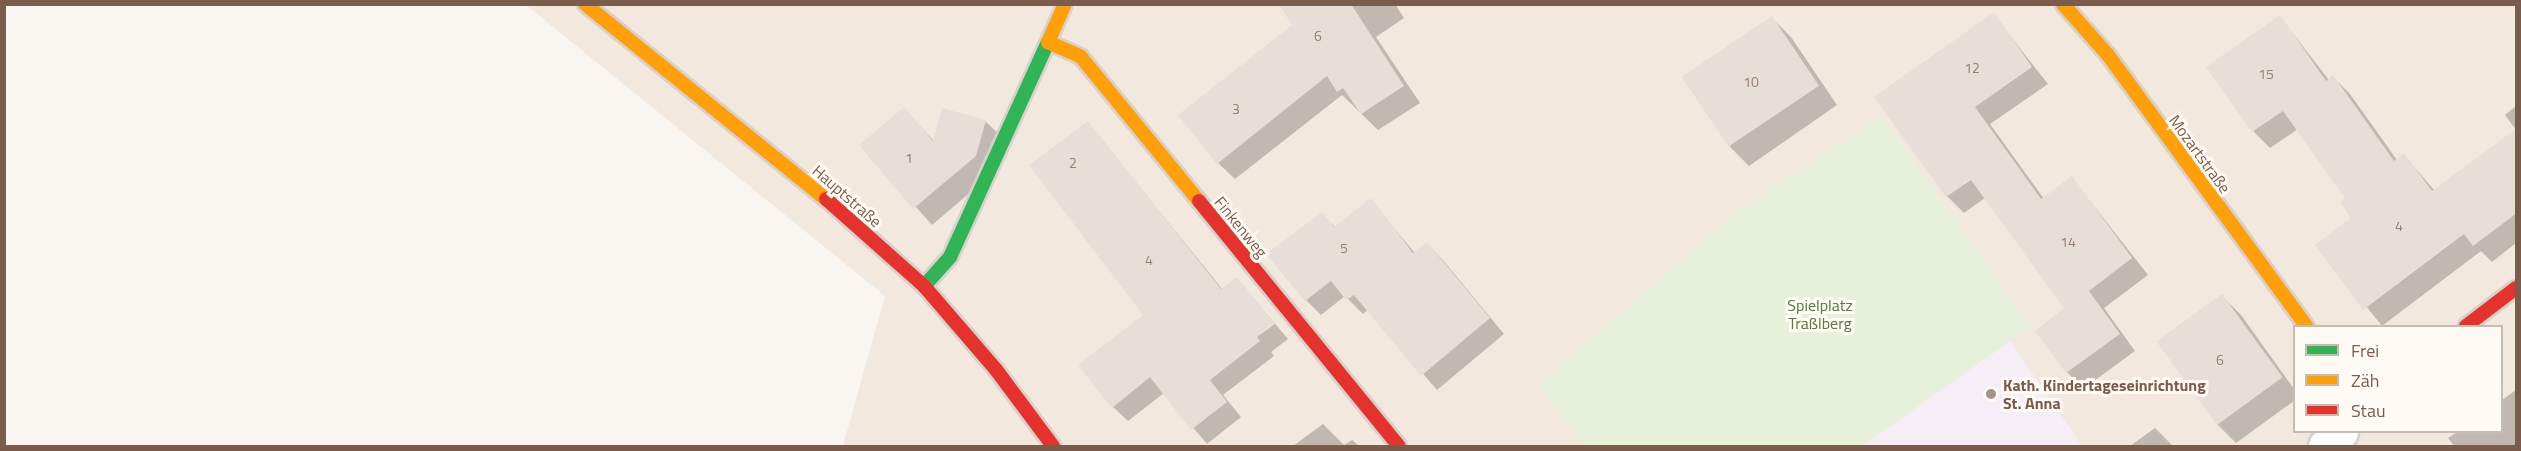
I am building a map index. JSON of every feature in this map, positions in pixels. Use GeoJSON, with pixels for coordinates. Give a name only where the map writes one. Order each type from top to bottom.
{"type":"FeatureCollection","features":[{"type":"Feature","properties":{"kind":"street","name":"Hauptstraße"},"geometry":{"type":"LineString","coordinates":[[585,4],[836,207],[924,286],[997,371],[1053,447]]}},
{"type":"Feature","properties":{"kind":"street"},"geometry":{"type":"LineString","coordinates":[[924,286],[950,257],[1065,4]]}},
{"type":"Feature","properties":{"kind":"street","name":"Mozartstraße"},"geometry":{"type":"LineString","coordinates":[[2063,4],[2108,55],[2305,325]]}},
{"type":"Feature","properties":{"kind":"street","name":"Finkenweg"},"geometry":{"type":"LineString","coordinates":[[1048,42],[1081,57],[1399,447]]}},
{"type":"Feature","properties":{"kind":"street"},"geometry":{"type":"LineString","coordinates":[[2469,325],[2517,288]]}},
{"type":"Feature","properties":{"kind":"street"},"geometry":{"type":"LineString","coordinates":[[2325,447],[2340,433]]}},
{"type":"Feature","properties":{"kind":"shaded area"},"geometry":{"type":"Polygon","coordinates":[[[526,5],[2516,5],[2516,446],[843,446],[885,296],[526,5]]]}},
{"type":"Feature","properties":{"kind":"shaded area","name":"Kath. Kindertageseinrichtung St. Anna"},"geometry":{"type":"Polygon","coordinates":[[[2010,341],[2082,446],[1862,446],[2010,341]]]}},
{"type":"Feature","properties":{"kind":"green space","name":"Spielplatz Traßlberg"},"geometry":{"type":"Polygon","coordinates":[[[1882,115],[2030,327],[1862,446],[1584,446],[1539,384],[1740,209],[1882,115]]]}},
{"type":"Feature","properties":{"kind":"building"},"geometry":{"type":"Polygon","coordinates":[[[1279,4],[1351,4],[1404,86],[1361,114],[1343,88],[1337,92],[1327,76],[1217,164],[1178,115],[1292,25],[1279,4]]]}},
{"type":"Feature","properties":{"kind":"building"},"geometry":{"type":"Polygon","coordinates":[[[1994,12],[2032,67],[1975,107],[2041,199],[2072,176],[2132,258],[2089,291],[2120,334],[2066,373],[2035,331],[2064,308],[1971,180],[1946,197],[1874,97],[1994,12]]]}},
{"type":"Feature","properties":{"kind":"building"},"geometry":{"type":"Polygon","coordinates":[[[2280,15],[2326,81],[2333,75],[2394,161],[2404,153],[2432,191],[2517,128],[2517,213],[2473,246],[2464,234],[2363,310],[2315,245],[2351,218],[2340,202],[2345,198],[2283,111],[2252,132],[2206,67],[2280,15]]]}},
{"type":"Feature","properties":{"kind":"building"},"geometry":{"type":"Polygon","coordinates":[[[1772,16],[1819,86],[1729,147],[1682,77],[1772,16]]]}},
{"type":"Feature","properties":{"kind":"building"},"geometry":{"type":"Polygon","coordinates":[[[904,107],[933,141],[942,108],[986,120],[976,156],[913,209],[859,145],[904,107]]]}},
{"type":"Feature","properties":{"kind":"building"},"geometry":{"type":"Polygon","coordinates":[[[1088,121],[1221,289],[1237,277],[1275,324],[1257,337],[1260,341],[1210,380],[1227,402],[1191,430],[1150,377],[1112,408],[1078,365],[1143,315],[1029,165],[1088,121]]]}},
{"type":"Feature","properties":{"kind":"building"},"geometry":{"type":"Polygon","coordinates":[[[1371,198],[1413,253],[1427,242],[1490,318],[1421,376],[1354,295],[1346,300],[1331,281],[1305,301],[1266,254],[1322,212],[1334,227],[1371,198]]]}},
{"type":"Feature","properties":{"kind":"building"},"geometry":{"type":"Polygon","coordinates":[[[2222,294],[2283,377],[2217,425],[2156,342],[2222,294]]]}},
{"type":"Feature","properties":{"kind":"traffic: fast"},"geometry":{"type":"LineString","coordinates":[[924,286],[950,257],[1048,42]]}},
{"type":"Feature","properties":{"kind":"traffic: slow"},"geometry":{"type":"LineString","coordinates":[[585,4],[826,199]]}},
{"type":"Feature","properties":{"kind":"traffic: slow"},"geometry":{"type":"LineString","coordinates":[[1065,4],[1048,42],[1081,57],[1199,201]]}},
{"type":"Feature","properties":{"kind":"traffic: slow"},"geometry":{"type":"LineString","coordinates":[[2063,4],[2108,55],[2305,325]]}},
{"type":"Feature","properties":{"kind":"traffic: jam"},"geometry":{"type":"LineString","coordinates":[[826,199],[924,286],[997,371],[1053,446]]}},
{"type":"Feature","properties":{"kind":"traffic: jam"},"geometry":{"type":"LineString","coordinates":[[1199,201],[1399,446]]}},
{"type":"Feature","properties":{"kind":"traffic: jam"},"geometry":{"type":"LineString","coordinates":[[2467,325],[2516,288]]}},
{"type":"Feature","properties":{"kind":"place","name":"Kath. Kindertageseinrichtung St. Anna"},"geometry":{"type":"Point","coordinates":[1991,394]}}]}
